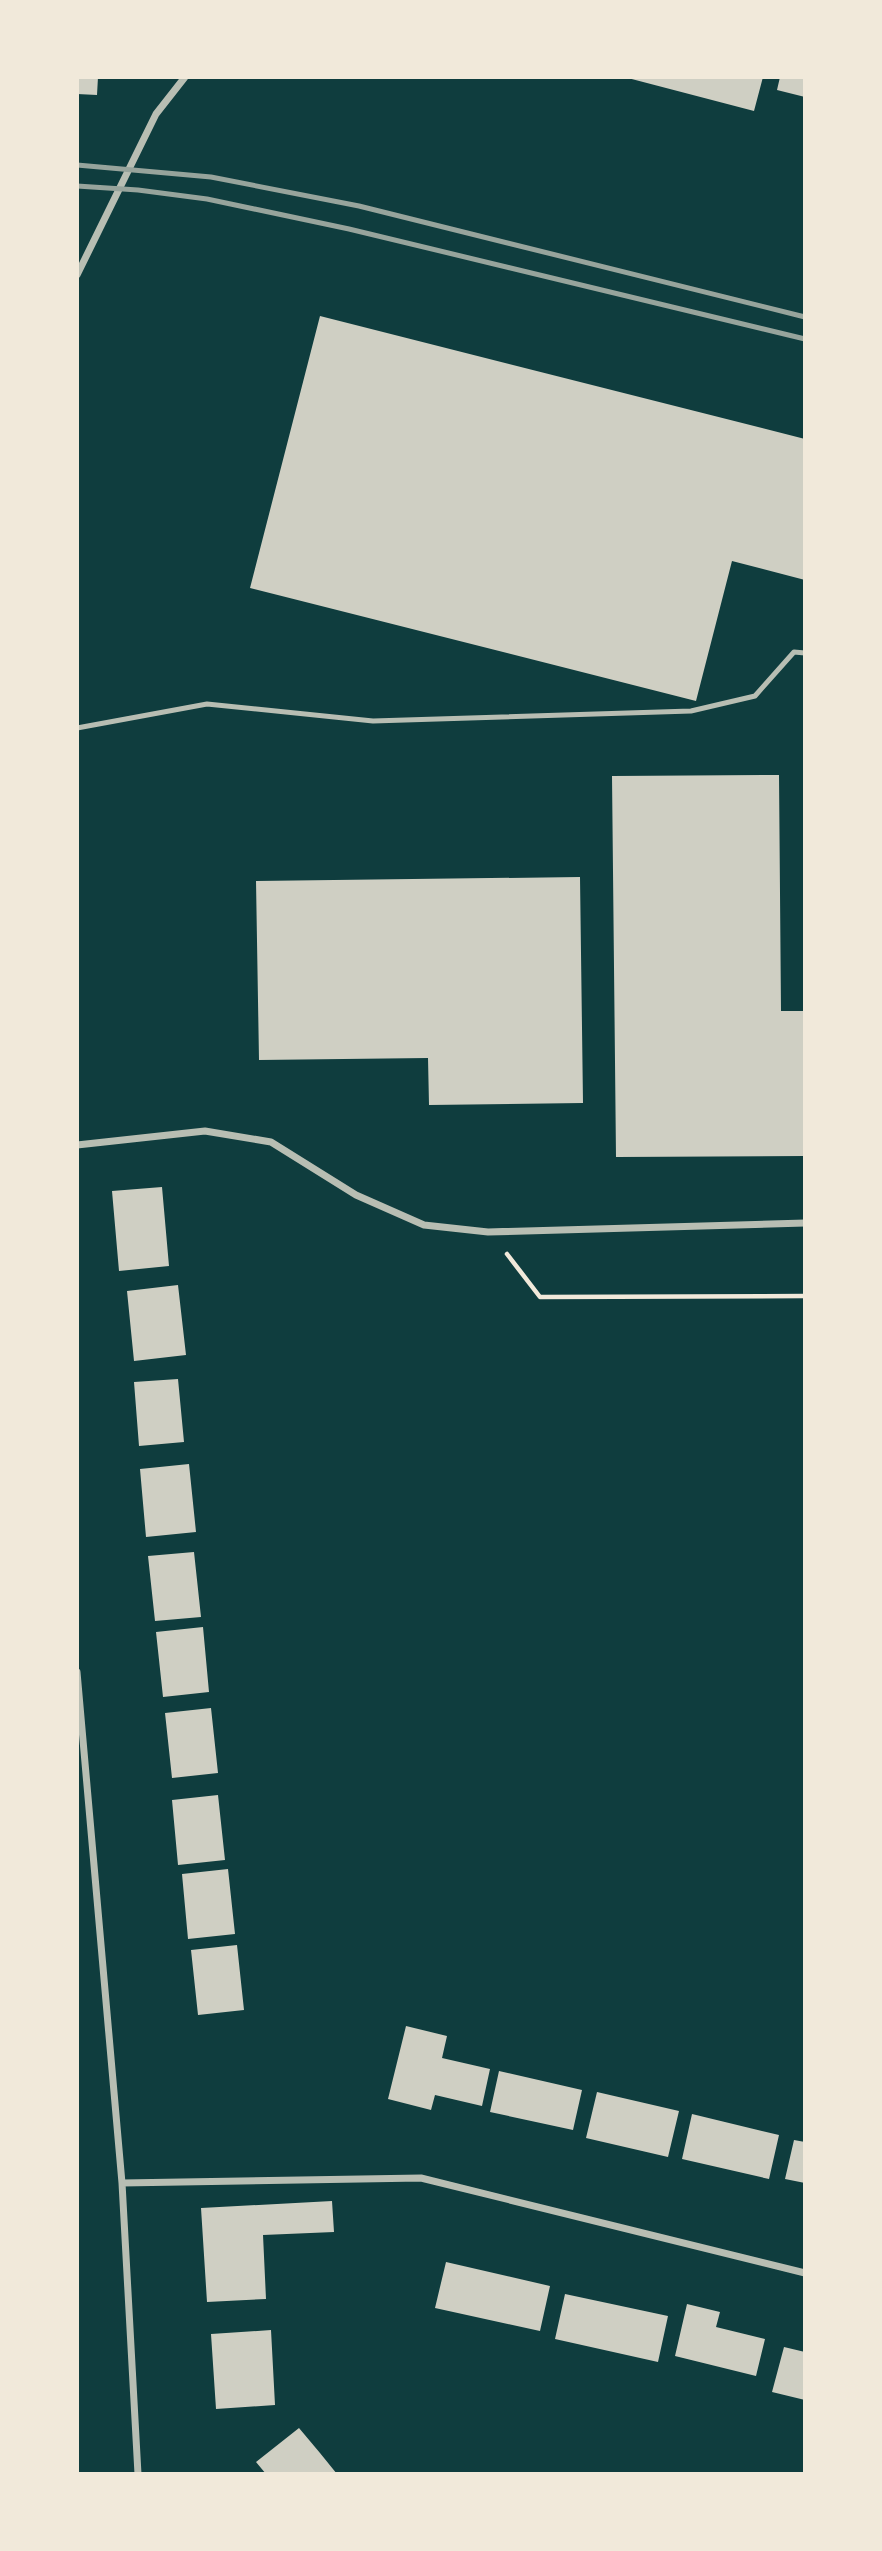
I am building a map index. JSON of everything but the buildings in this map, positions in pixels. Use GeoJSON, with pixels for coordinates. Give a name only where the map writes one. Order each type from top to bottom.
{"type":"FeatureCollection","features":[{"type":"Feature","properties":{"kind":"street"},"geometry":{"type":"LineString","coordinates":[[77,275],[156,114],[185,77]]}},
{"type":"Feature","properties":{"kind":"street"},"geometry":{"type":"LineString","coordinates":[[77,1145],[205,1130],[271,1142],[356,1195],[424,1225],[488,1232],[805,1223]]}},
{"type":"Feature","properties":{"kind":"street"},"geometry":{"type":"LineString","coordinates":[[77,1672],[122,2183],[138,2474]]}},
{"type":"Feature","properties":{"kind":"street"},"geometry":{"type":"LineString","coordinates":[[122,2183],[421,2178],[805,2273]]}},
{"type":"Feature","properties":{"kind":"lane"},"geometry":{"type":"LineString","coordinates":[[77,728],[207,704],[373,721],[691,711],[755,696],[794,652],[805,653]]}},
{"type":"Feature","properties":{"kind":"path"},"geometry":{"type":"LineString","coordinates":[[488,1232],[540,1297],[805,1296]]}},
{"type":"Feature","properties":{"kind":"railway"},"geometry":{"type":"LineString","coordinates":[[77,165],[211,177],[359,206],[805,317]]}},
{"type":"Feature","properties":{"kind":"railway"},"geometry":{"type":"LineString","coordinates":[[77,186],[207,199],[349,229],[805,339]]}}]}
